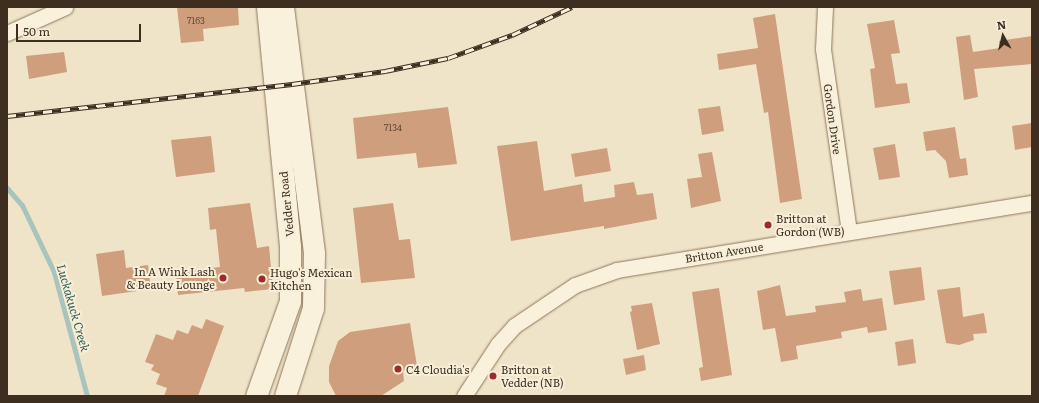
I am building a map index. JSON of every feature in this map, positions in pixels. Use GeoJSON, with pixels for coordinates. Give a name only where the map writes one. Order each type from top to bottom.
{"type":"FeatureCollection","features":[{"type":"Feature","properties":{"kind":"main road","name":"Vedder Road"},"geometry":{"type":"LineString","coordinates":[[256,396],[290,301],[290,246],[267,7]]}},
{"type":"Feature","properties":{"kind":"main road","name":"Vedder Road"},"geometry":{"type":"LineString","coordinates":[[283,7],[314,254],[313,308],[285,396]]}},
{"type":"Feature","properties":{"kind":"street"},"geometry":{"type":"LineString","coordinates":[[7,32],[65,7]]}},
{"type":"Feature","properties":{"kind":"street","name":"Gordon Drive"},"geometry":{"type":"LineString","coordinates":[[825,7],[823,49],[850,231]]}},
{"type":"Feature","properties":{"kind":"street","name":"Britton Avenue"},"geometry":{"type":"LineString","coordinates":[[464,396],[498,344],[514,326],[575,285],[617,270],[850,231],[1032,203]]}},
{"type":"Feature","properties":{"kind":"building"},"geometry":{"type":"Polygon","coordinates":[[[177,7],[238,7],[239,25],[203,29],[204,41],[181,43],[177,7]]]}},
{"type":"Feature","properties":{"kind":"building"},"geometry":{"type":"Polygon","coordinates":[[[775,14],[802,199],[780,203],[768,112],[764,113],[756,64],[719,70],[717,54],[758,48],[753,18],[775,14]]]}},
{"type":"Feature","properties":{"kind":"building"},"geometry":{"type":"Polygon","coordinates":[[[894,20],[900,53],[891,54],[896,84],[907,83],[910,103],[875,108],[870,69],[875,68],[867,24],[894,20]]]}},
{"type":"Feature","properties":{"kind":"building"},"geometry":{"type":"Polygon","coordinates":[[[970,35],[973,52],[1000,48],[999,41],[1032,36],[1032,64],[974,69],[978,97],[964,100],[956,37],[970,35]]]}},
{"type":"Feature","properties":{"kind":"building"},"geometry":{"type":"Polygon","coordinates":[[[64,52],[67,72],[29,79],[26,56],[64,52]]]}},
{"type":"Feature","properties":{"kind":"building"},"geometry":{"type":"Polygon","coordinates":[[[720,106],[724,131],[702,135],[698,109],[720,106]]]}},
{"type":"Feature","properties":{"kind":"building"},"geometry":{"type":"Polygon","coordinates":[[[448,107],[457,164],[418,168],[416,153],[357,159],[353,118],[448,107]]]}},
{"type":"Feature","properties":{"kind":"building"},"geometry":{"type":"Polygon","coordinates":[[[1032,123],[1032,147],[1015,150],[1012,126],[1032,123]]]}},
{"type":"Feature","properties":{"kind":"building"},"geometry":{"type":"Polygon","coordinates":[[[955,127],[960,159],[966,158],[968,175],[949,178],[946,161],[935,150],[926,151],[923,132],[955,127]]]}},
{"type":"Feature","properties":{"kind":"building"},"geometry":{"type":"Polygon","coordinates":[[[211,136],[215,172],[176,177],[171,140],[211,136]]]}},
{"type":"Feature","properties":{"kind":"building"},"geometry":{"type":"Polygon","coordinates":[[[537,141],[544,191],[582,184],[584,202],[615,197],[614,185],[634,182],[637,195],[653,193],[657,219],[604,229],[604,226],[511,241],[497,146],[537,141]]]}},
{"type":"Feature","properties":{"kind":"building"},"geometry":{"type":"Polygon","coordinates":[[[895,144],[900,177],[879,180],[873,148],[895,144]]]}},
{"type":"Feature","properties":{"kind":"building"},"geometry":{"type":"Polygon","coordinates":[[[607,148],[611,171],[575,177],[571,154],[607,148]]]}},
{"type":"Feature","properties":{"kind":"building"},"geometry":{"type":"Polygon","coordinates":[[[712,152],[721,201],[691,208],[687,179],[702,177],[698,154],[712,152]]]}},
{"type":"Feature","properties":{"kind":"building"},"geometry":{"type":"Polygon","coordinates":[[[250,203],[257,248],[269,246],[273,289],[245,292],[244,288],[178,295],[176,272],[220,267],[216,229],[210,230],[208,208],[250,203]]]}},
{"type":"Feature","properties":{"kind":"building"},"geometry":{"type":"Polygon","coordinates":[[[393,203],[399,240],[410,239],[415,278],[361,283],[353,208],[393,203]]]}},
{"type":"Feature","properties":{"kind":"building"},"geometry":{"type":"Polygon","coordinates":[[[124,250],[126,268],[148,265],[151,289],[102,296],[96,254],[124,250]]]}},
{"type":"Feature","properties":{"kind":"building"},"geometry":{"type":"Polygon","coordinates":[[[921,267],[925,300],[894,305],[889,271],[921,267]]]}},
{"type":"Feature","properties":{"kind":"building"},"geometry":{"type":"Polygon","coordinates":[[[780,285],[786,316],[816,312],[815,306],[846,302],[844,292],[861,289],[863,301],[882,298],[887,330],[868,333],[867,327],[841,332],[842,338],[796,346],[798,359],[781,362],[775,328],[763,330],[757,291],[780,285]]]}},
{"type":"Feature","properties":{"kind":"building"},"geometry":{"type":"Polygon","coordinates":[[[960,287],[963,317],[984,313],[987,333],[973,334],[974,340],[959,345],[946,343],[937,290],[960,287]]]}},
{"type":"Feature","properties":{"kind":"building"},"geometry":{"type":"Polygon","coordinates":[[[719,288],[732,375],[701,381],[699,368],[703,367],[692,292],[719,288]]]}},
{"type":"Feature","properties":{"kind":"building"},"geometry":{"type":"Polygon","coordinates":[[[652,303],[660,344],[637,350],[630,312],[632,311],[631,306],[652,303]]]}},
{"type":"Feature","properties":{"kind":"building"},"geometry":{"type":"Polygon","coordinates":[[[206,319],[224,326],[198,396],[164,396],[167,388],[156,384],[160,374],[151,370],[154,365],[145,362],[156,334],[173,340],[177,330],[188,334],[192,325],[202,329],[206,319]]]}},
{"type":"Feature","properties":{"kind":"building"},"geometry":{"type":"Polygon","coordinates":[[[410,323],[417,366],[403,371],[404,381],[381,396],[336,396],[329,382],[329,366],[338,341],[350,332],[410,323]]]}},
{"type":"Feature","properties":{"kind":"building"},"geometry":{"type":"Polygon","coordinates":[[[913,339],[916,363],[898,366],[895,342],[913,339]]]}},
{"type":"Feature","properties":{"kind":"building"},"geometry":{"type":"Polygon","coordinates":[[[644,355],[646,370],[626,375],[623,359],[644,355]]]}},
{"type":"Feature","properties":{"kind":"waterway","name":"Luckakuck Creek"},"geometry":{"type":"LineString","coordinates":[[7,188],[22,205],[54,272],[87,396]]}},
{"type":"Feature","properties":{"kind":"railway"},"geometry":{"type":"LineString","coordinates":[[7,116],[292,84],[385,71],[448,58],[512,35],[572,7]]}},
{"type":"Feature","properties":{"kind":"place","name":"Britton at Gordon (WB)"},"geometry":{"type":"Point","coordinates":[768,225]}},
{"type":"Feature","properties":{"kind":"place","name":"In A Wink Lash & Beauty Lounge"},"geometry":{"type":"Point","coordinates":[223,278]}},
{"type":"Feature","properties":{"kind":"place","name":"Hugo's Mexican Kitchen"},"geometry":{"type":"Point","coordinates":[262,279]}},
{"type":"Feature","properties":{"kind":"place","name":"C4 Cloudia's"},"geometry":{"type":"Point","coordinates":[398,369]}},
{"type":"Feature","properties":{"kind":"place","name":"Britton at Vedder (NB)"},"geometry":{"type":"Point","coordinates":[493,376]}}]}
